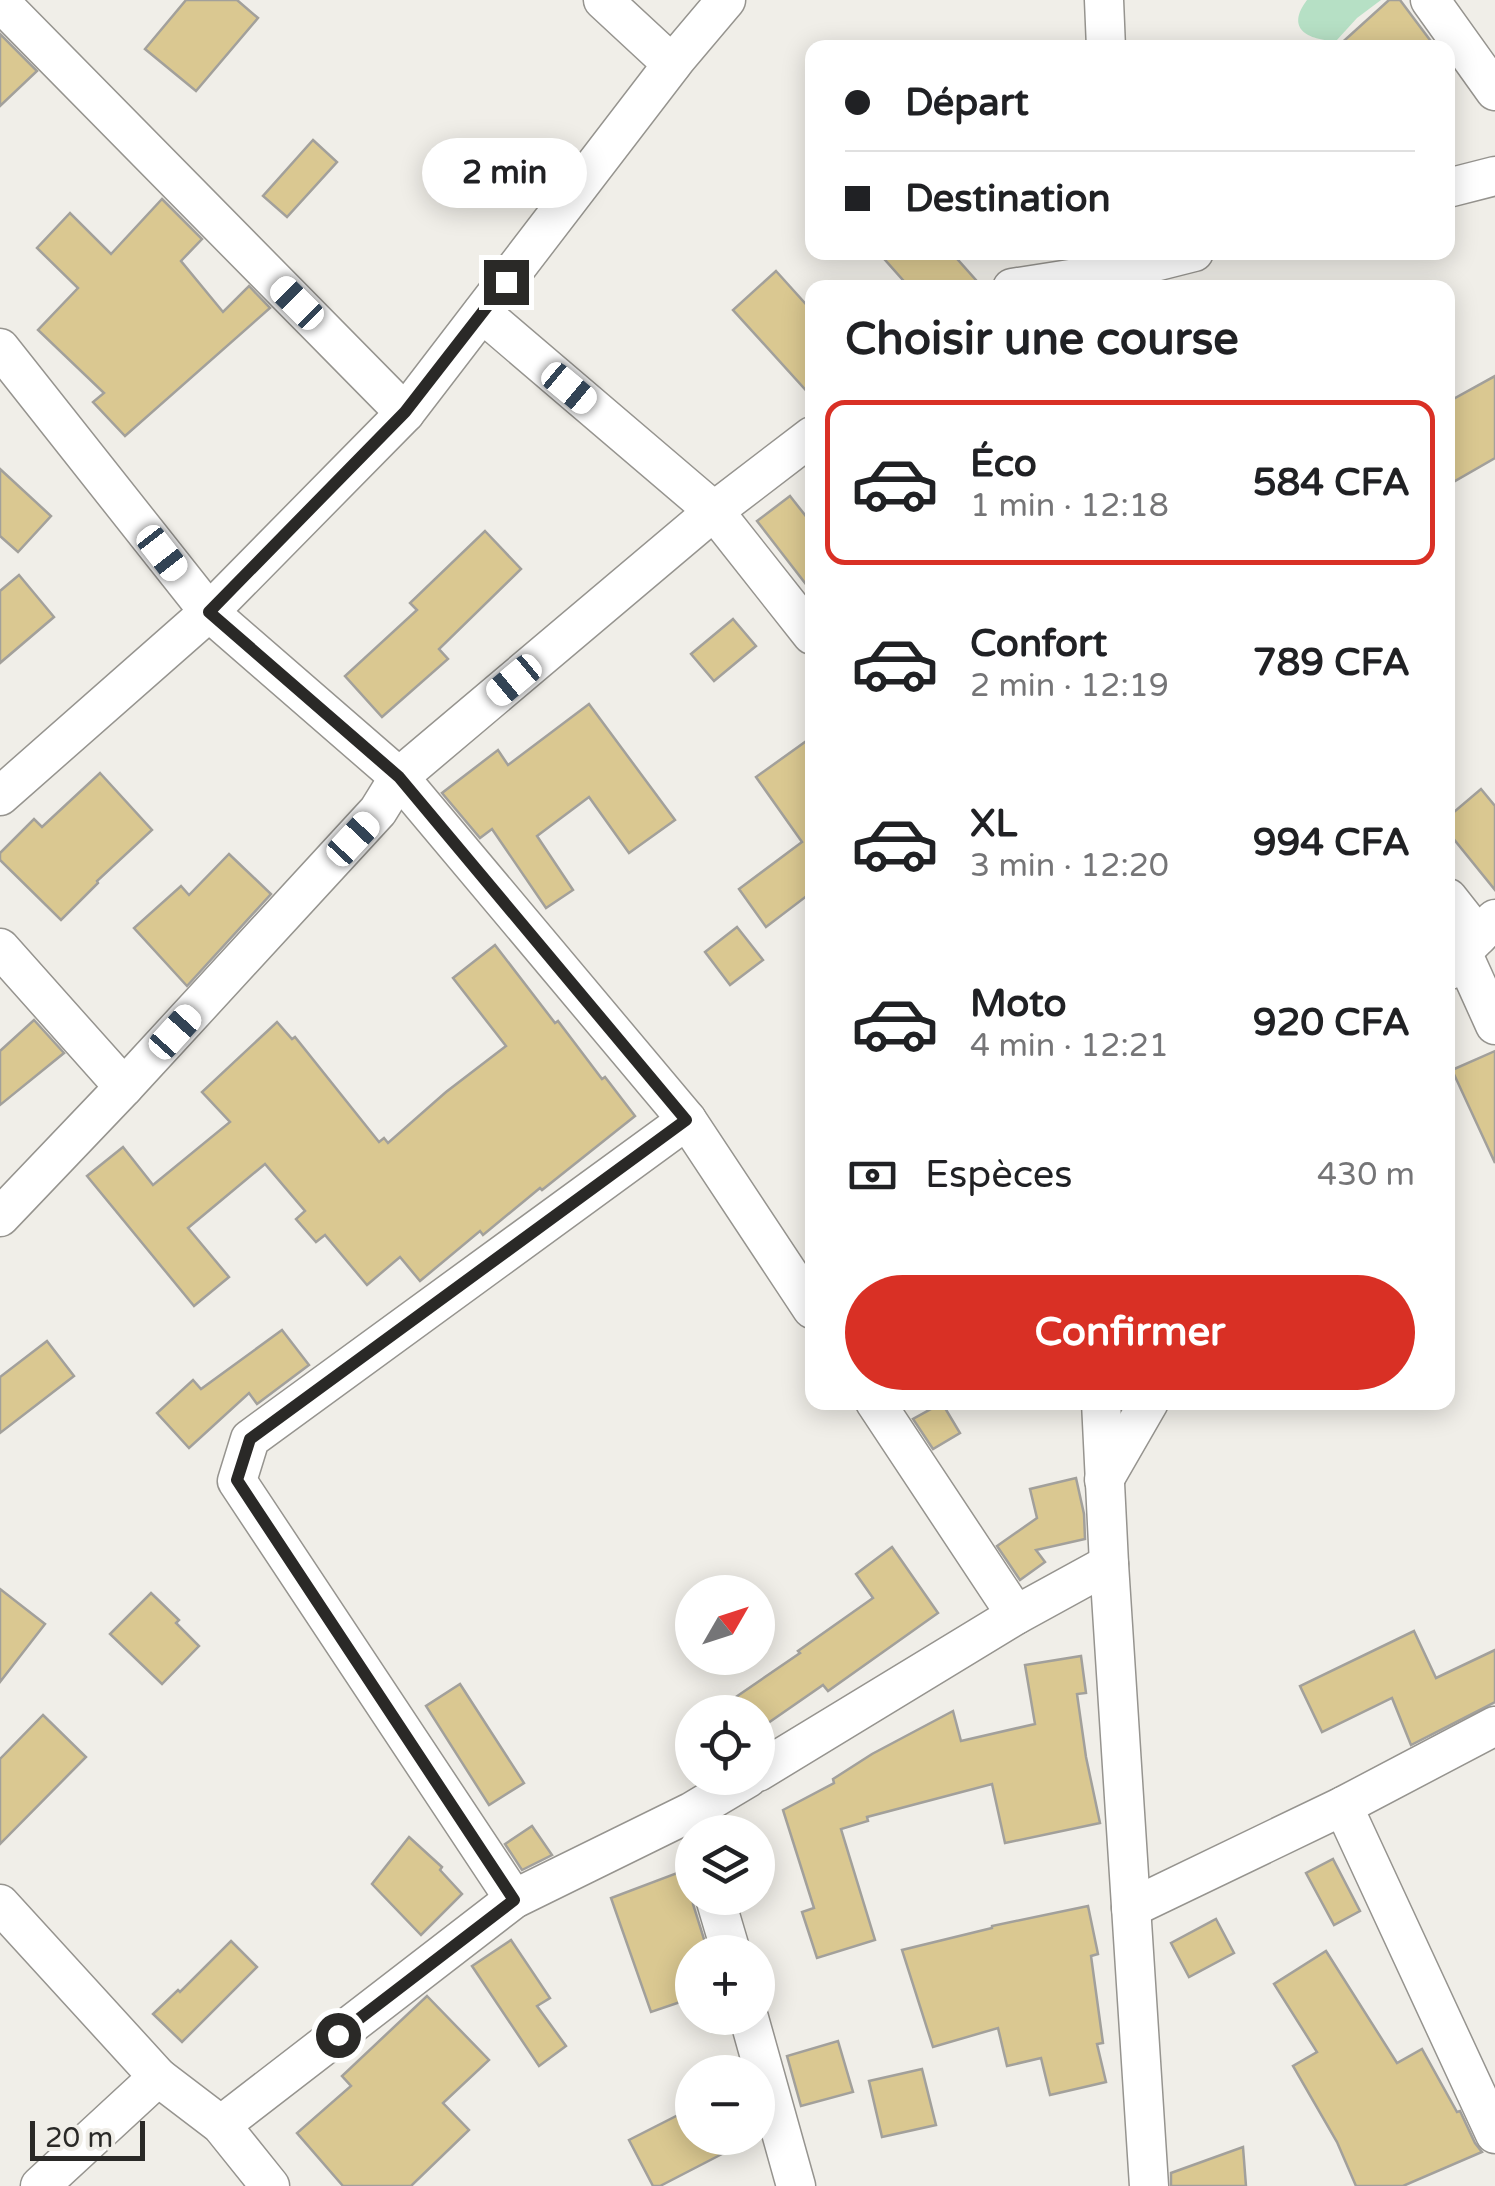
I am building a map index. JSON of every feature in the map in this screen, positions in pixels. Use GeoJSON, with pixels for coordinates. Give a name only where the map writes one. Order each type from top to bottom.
{"type":"FeatureCollection","features":[{"type":"Feature","properties":{"kind":"street"},"geometry":{"type":"LineString","coordinates":[[603,0],[672,64]]}},
{"type":"Feature","properties":{"kind":"street"},"geometry":{"type":"LineString","coordinates":[[0,796],[209,612],[405,412],[672,64],[726,0]]}},
{"type":"Feature","properties":{"kind":"street"},"geometry":{"type":"LineString","coordinates":[[1104,0],[1106,40]]}},
{"type":"Feature","properties":{"kind":"street"},"geometry":{"type":"LineString","coordinates":[[1430,0],[1495,91]]}},
{"type":"Feature","properties":{"kind":"street"},"geometry":{"type":"LineString","coordinates":[[0,2],[405,412]]}},
{"type":"Feature","properties":{"kind":"street"},"geometry":{"type":"LineString","coordinates":[[1455,186],[1495,176]]}},
{"type":"Feature","properties":{"kind":"street"},"geometry":{"type":"LineString","coordinates":[[1060,280],[1161,260]]}},
{"type":"Feature","properties":{"kind":"street"},"geometry":{"type":"LineString","coordinates":[[482,313],[714,511],[805,626]]}},
{"type":"Feature","properties":{"kind":"street"},"geometry":{"type":"LineString","coordinates":[[0,348],[209,612],[399,777],[686,1120],[805,1298]]}},
{"type":"Feature","properties":{"kind":"street"},"geometry":{"type":"LineString","coordinates":[[0,1217],[378,811],[399,777],[714,511],[805,441]]}},
{"type":"Feature","properties":{"kind":"street"},"geometry":{"type":"LineString","coordinates":[[1455,912],[1471,945],[1495,1025]]}},
{"type":"Feature","properties":{"kind":"street"},"geometry":{"type":"LineString","coordinates":[[0,948],[124,1088]]}},
{"type":"Feature","properties":{"kind":"street"},"geometry":{"type":"LineString","coordinates":[[514,1900],[237,1480],[250,1439],[686,1120]]}},
{"type":"Feature","properties":{"kind":"street"},"geometry":{"type":"LineString","coordinates":[[880,1410],[1016,1615]]}},
{"type":"Feature","properties":{"kind":"street"},"geometry":{"type":"LineString","coordinates":[[1101,1410],[1149,2186]]}},
{"type":"Feature","properties":{"kind":"street"},"geometry":{"type":"LineString","coordinates":[[1104,1480],[1144,1410]]}},
{"type":"Feature","properties":{"kind":"street"},"geometry":{"type":"LineString","coordinates":[[775,1762],[1016,1615],[1109,1564]]}},
{"type":"Feature","properties":{"kind":"street"},"geometry":{"type":"LineString","coordinates":[[1131,1908],[1343,1806],[1495,1726]]}},
{"type":"Feature","properties":{"kind":"street"},"geometry":{"type":"LineString","coordinates":[[703,1815],[727,1795]]}},
{"type":"Feature","properties":{"kind":"street"},"geometry":{"type":"LineString","coordinates":[[1343,1806],[1495,2134]]}},
{"type":"Feature","properties":{"kind":"street"},"geometry":{"type":"LineString","coordinates":[[221,2125],[514,1900],[675,1830]]}},
{"type":"Feature","properties":{"kind":"street"},"geometry":{"type":"LineString","coordinates":[[0,1904],[158,2076],[221,2125],[270,2186]]}},
{"type":"Feature","properties":{"kind":"street"},"geometry":{"type":"LineString","coordinates":[[754,2035],[796,2186]]}},
{"type":"Feature","properties":{"kind":"street"},"geometry":{"type":"LineString","coordinates":[[40,2186],[158,2076]]}},
{"type":"Feature","properties":{"kind":"green space"},"geometry":{"type":"Polygon","coordinates":[[[1307,0],[1381,0],[1337,40],[1317,38],[1303,31],[1298,18],[1307,0]]]}},
{"type":"Feature","properties":{"kind":"building"},"geometry":{"type":"Polygon","coordinates":[[[186,0],[237,0],[258,18],[196,91],[145,49],[186,0]]]}},
{"type":"Feature","properties":{"kind":"building"},"geometry":{"type":"Polygon","coordinates":[[[1389,0],[1400,0],[1430,40],[1345,40],[1389,0]]]}},
{"type":"Feature","properties":{"kind":"building"},"geometry":{"type":"Polygon","coordinates":[[[0,34],[37,71],[0,106],[0,34]]]}},
{"type":"Feature","properties":{"kind":"building"},"geometry":{"type":"Polygon","coordinates":[[[313,140],[337,162],[287,217],[263,196],[313,140]]]}},
{"type":"Feature","properties":{"kind":"building"},"geometry":{"type":"Polygon","coordinates":[[[162,199],[202,239],[181,261],[223,312],[249,286],[270,308],[125,436],[93,402],[104,393],[38,330],[78,288],[37,248],[70,213],[111,254],[162,199]]]}},
{"type":"Feature","properties":{"kind":"building"},"geometry":{"type":"Polygon","coordinates":[[[885,260],[958,260],[976,280],[903,280],[885,260]]]}},
{"type":"Feature","properties":{"kind":"building"},"geometry":{"type":"Polygon","coordinates":[[[776,271],[805,303],[805,389],[733,310],[776,271]]]}},
{"type":"Feature","properties":{"kind":"building"},"geometry":{"type":"Polygon","coordinates":[[[1495,376],[1495,458],[1455,481],[1455,398],[1495,376]]]}},
{"type":"Feature","properties":{"kind":"building"},"geometry":{"type":"Polygon","coordinates":[[[0,469],[51,516],[18,552],[0,536],[0,469]]]}},
{"type":"Feature","properties":{"kind":"building"},"geometry":{"type":"Polygon","coordinates":[[[790,496],[805,515],[805,583],[757,521],[790,496]]]}},
{"type":"Feature","properties":{"kind":"building"},"geometry":{"type":"Polygon","coordinates":[[[485,531],[521,569],[439,649],[448,659],[382,717],[345,676],[417,610],[410,603],[485,531]]]}},
{"type":"Feature","properties":{"kind":"building"},"geometry":{"type":"Polygon","coordinates":[[[19,575],[54,617],[0,663],[0,591],[19,575]]]}},
{"type":"Feature","properties":{"kind":"building"},"geometry":{"type":"Polygon","coordinates":[[[733,619],[756,646],[714,681],[691,654],[733,619]]]}},
{"type":"Feature","properties":{"kind":"building"},"geometry":{"type":"Polygon","coordinates":[[[589,704],[675,820],[629,853],[589,797],[537,836],[573,890],[546,908],[492,829],[480,838],[442,793],[498,750],[508,765],[589,704]]]}},
{"type":"Feature","properties":{"kind":"building"},"geometry":{"type":"Polygon","coordinates":[[[805,742],[805,897],[766,927],[739,889],[802,842],[756,777],[805,742]]]}},
{"type":"Feature","properties":{"kind":"building"},"geometry":{"type":"Polygon","coordinates":[[[100,773],[152,830],[61,920],[0,860],[0,853],[34,819],[42,827],[100,773]]]}},
{"type":"Feature","properties":{"kind":"building"},"geometry":{"type":"Polygon","coordinates":[[[1481,789],[1495,806],[1495,890],[1455,841],[1455,811],[1481,789]]]}},
{"type":"Feature","properties":{"kind":"building"},"geometry":{"type":"Polygon","coordinates":[[[229,854],[271,894],[187,986],[134,928],[181,886],[189,895],[229,854]]]}},
{"type":"Feature","properties":{"kind":"building"},"geometry":{"type":"Polygon","coordinates":[[[737,927],[763,960],[730,985],[705,952],[737,927]]]}},
{"type":"Feature","properties":{"kind":"building"},"geometry":{"type":"Polygon","coordinates":[[[495,945],[635,1116],[483,1235],[480,1231],[420,1281],[400,1257],[367,1285],[325,1235],[316,1242],[296,1219],[305,1211],[265,1164],[188,1228],[229,1277],[194,1306],[87,1176],[123,1147],[153,1185],[230,1122],[202,1092],[277,1022],[292,1039],[295,1037],[379,1142],[384,1138],[388,1143],[506,1046],[453,978],[495,945]]]}},
{"type":"Feature","properties":{"kind":"building"},"geometry":{"type":"Polygon","coordinates":[[[34,1020],[64,1053],[0,1105],[0,1051],[34,1020]]]}},
{"type":"Feature","properties":{"kind":"building"},"geometry":{"type":"Polygon","coordinates":[[[1495,1051],[1495,1163],[1455,1076],[1455,1069],[1495,1051]]]}},
{"type":"Feature","properties":{"kind":"building"},"geometry":{"type":"Polygon","coordinates":[[[282,1330],[309,1365],[257,1404],[249,1393],[189,1448],[157,1413],[193,1380],[201,1389],[282,1330]]]}},
{"type":"Feature","properties":{"kind":"building"},"geometry":{"type":"Polygon","coordinates":[[[47,1341],[74,1376],[0,1433],[0,1377],[47,1341]]]}},
{"type":"Feature","properties":{"kind":"building"},"geometry":{"type":"Polygon","coordinates":[[[929,1410],[946,1410],[960,1433],[933,1449],[913,1419],[929,1410]]]}},
{"type":"Feature","properties":{"kind":"building"},"geometry":{"type":"Polygon","coordinates":[[[1076,1478],[1085,1539],[1036,1550],[1045,1562],[1020,1580],[997,1546],[1037,1518],[1030,1489],[1076,1478]]]}},
{"type":"Feature","properties":{"kind":"building"},"geometry":{"type":"Polygon","coordinates":[[[892,1547],[938,1613],[828,1691],[823,1685],[775,1718],[775,1695],[739,1695],[768,1675],[775,1675],[775,1670],[798,1651],[873,1598],[856,1574],[892,1547]]]}},
{"type":"Feature","properties":{"kind":"building"},"geometry":{"type":"Polygon","coordinates":[[[0,1589],[45,1624],[0,1682],[0,1589]]]}},
{"type":"Feature","properties":{"kind":"building"},"geometry":{"type":"Polygon","coordinates":[[[151,1593],[199,1646],[162,1684],[110,1634],[151,1593]]]}},
{"type":"Feature","properties":{"kind":"building"},"geometry":{"type":"Polygon","coordinates":[[[1414,1631],[1436,1678],[1495,1650],[1495,1702],[1411,1745],[1392,1698],[1322,1732],[1300,1686],[1414,1631]]]}},
{"type":"Feature","properties":{"kind":"building"},"geometry":{"type":"Polygon","coordinates":[[[1081,1656],[1086,1693],[1077,1694],[1100,1823],[1005,1843],[992,1784],[867,1817],[868,1821],[841,1829],[875,1940],[817,1958],[802,1912],[814,1908],[783,1810],[834,1783],[833,1779],[872,1754],[953,1711],[961,1741],[1035,1724],[1025,1665],[1081,1656]]]}},
{"type":"Feature","properties":{"kind":"building"},"geometry":{"type":"Polygon","coordinates":[[[460,1684],[524,1783],[489,1805],[426,1706],[460,1684]]]}},
{"type":"Feature","properties":{"kind":"building"},"geometry":{"type":"Polygon","coordinates":[[[43,1715],[86,1757],[0,1844],[0,1759],[43,1715]]]}},
{"type":"Feature","properties":{"kind":"building"},"geometry":{"type":"Polygon","coordinates":[[[532,1826],[552,1855],[522,1870],[505,1844],[532,1826]]]}},
{"type":"Feature","properties":{"kind":"building"},"geometry":{"type":"Polygon","coordinates":[[[409,1837],[442,1867],[440,1870],[462,1894],[421,1935],[372,1884],[409,1837]]]}},
{"type":"Feature","properties":{"kind":"building"},"geometry":{"type":"Polygon","coordinates":[[[1333,1859],[1360,1911],[1334,1925],[1306,1873],[1333,1859]]]}},
{"type":"Feature","properties":{"kind":"building"},"geometry":{"type":"Polygon","coordinates":[[[675,1874],[675,1915],[696,1915],[703,1935],[675,1935],[675,2004],[651,2012],[611,1898],[675,1874]]]}},
{"type":"Feature","properties":{"kind":"building"},"geometry":{"type":"Polygon","coordinates":[[[1088,1906],[1098,1954],[1091,1956],[1103,2043],[1097,2044],[1106,2082],[1050,2095],[1041,2058],[1007,2066],[998,2028],[933,2047],[902,1950],[1088,1906]]]}},
{"type":"Feature","properties":{"kind":"building"},"geometry":{"type":"Polygon","coordinates":[[[1216,1919],[1234,1953],[1189,1977],[1171,1943],[1216,1919]]]}},
{"type":"Feature","properties":{"kind":"building"},"geometry":{"type":"Polygon","coordinates":[[[511,1940],[550,1998],[537,2006],[566,2046],[539,2066],[472,1966],[511,1940]]]}},
{"type":"Feature","properties":{"kind":"building"},"geometry":{"type":"Polygon","coordinates":[[[231,1941],[257,1967],[182,2042],[153,2014],[231,1941]]]}},
{"type":"Feature","properties":{"kind":"building"},"geometry":{"type":"Polygon","coordinates":[[[1326,1951],[1397,2063],[1422,2049],[1482,2152],[1403,2186],[1356,2186],[1337,2142],[1293,2066],[1317,2052],[1274,1984],[1326,1951]]]}},
{"type":"Feature","properties":{"kind":"building"},"geometry":{"type":"Polygon","coordinates":[[[427,1996],[489,2060],[443,2103],[469,2130],[411,2186],[343,2186],[297,2133],[351,2086],[342,2076],[427,1996]]]}},
{"type":"Feature","properties":{"kind":"building"},"geometry":{"type":"Polygon","coordinates":[[[838,2041],[853,2092],[801,2106],[787,2056],[838,2041]]]}},
{"type":"Feature","properties":{"kind":"building"},"geometry":{"type":"Polygon","coordinates":[[[922,2069],[936,2125],[882,2137],[869,2081],[922,2069]]]}},
{"type":"Feature","properties":{"kind":"building"},"geometry":{"type":"Polygon","coordinates":[[[675,2117],[675,2155],[720,2155],[653,2186],[629,2140],[675,2117]]]}},
{"type":"Feature","properties":{"kind":"building"},"geometry":{"type":"Polygon","coordinates":[[[1243,2147],[1246,2186],[1171,2186],[1171,2173],[1243,2147]]]}},
{"type":"Feature","properties":{"kind":"route"},"geometry":{"type":"LineString","coordinates":[[338,2035],[514,1900],[237,1480],[250,1439],[686,1120],[399,777],[209,612],[405,412],[506,282]]}}]}
